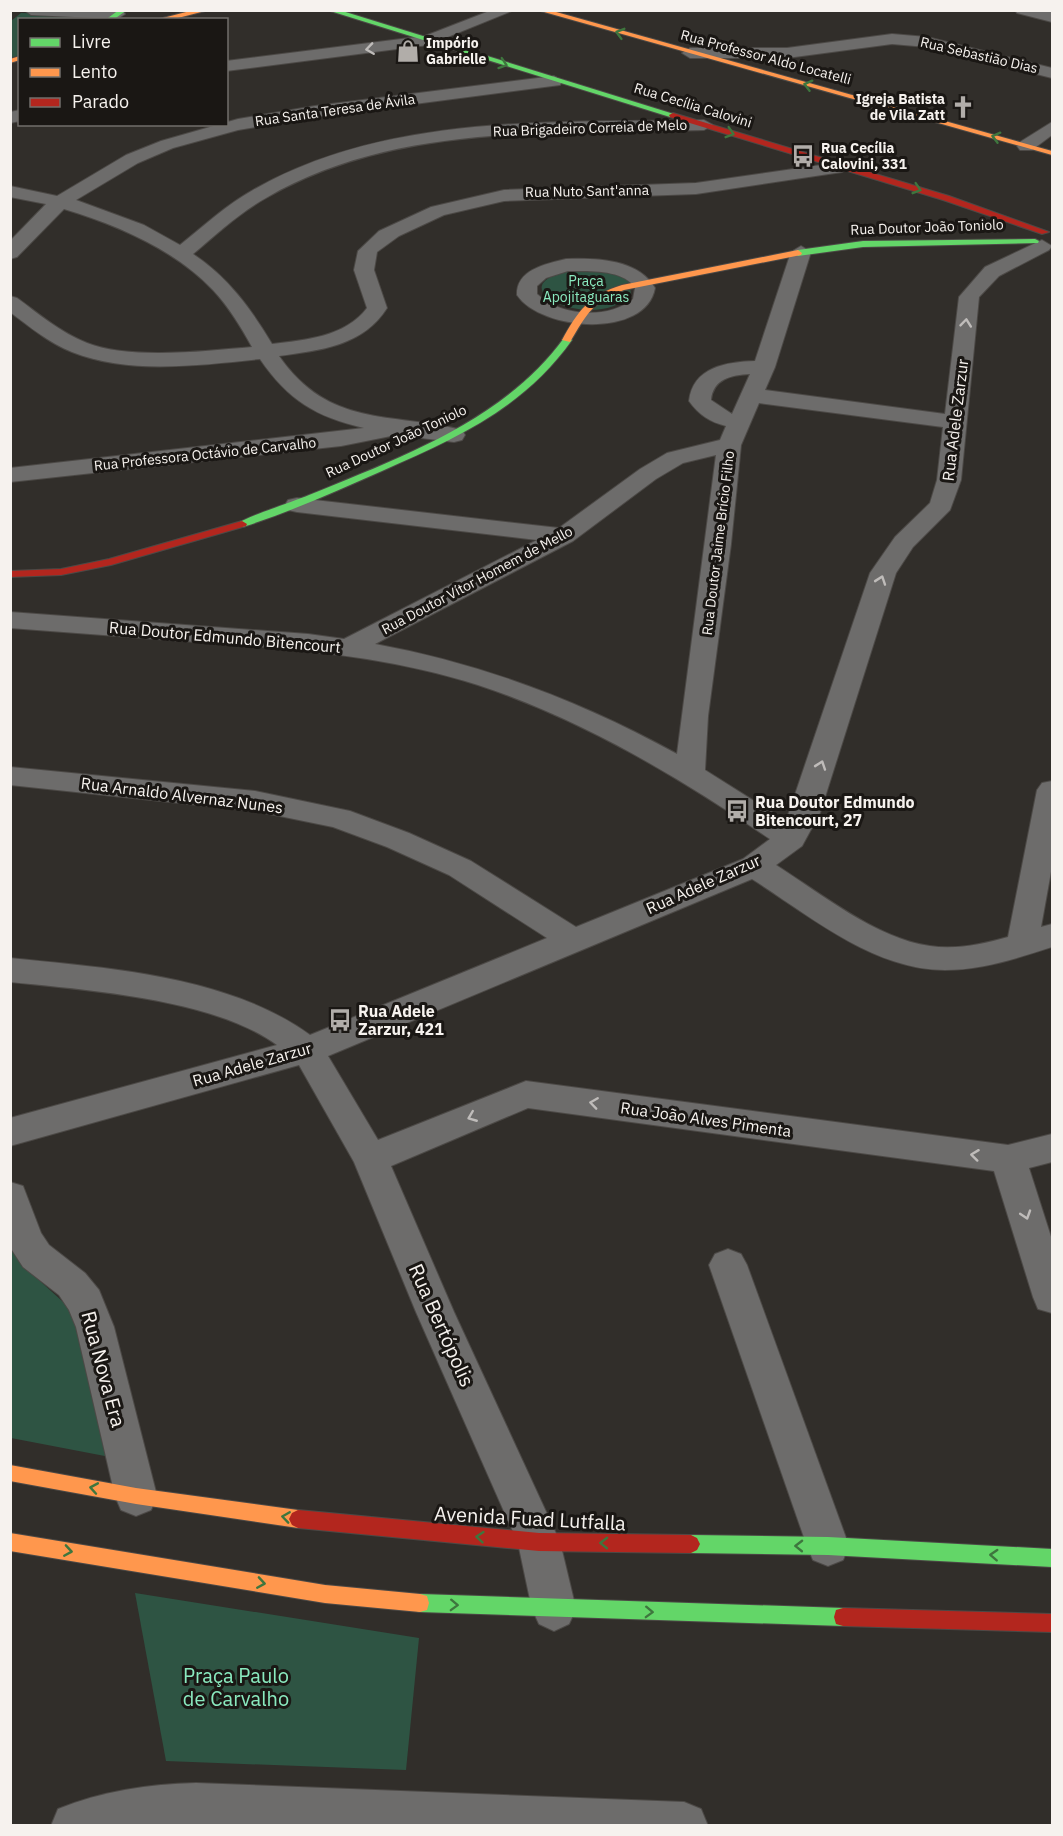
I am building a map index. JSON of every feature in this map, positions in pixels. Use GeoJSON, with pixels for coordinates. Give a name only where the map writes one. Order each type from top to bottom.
{"type":"FeatureCollection","features":[{"type":"Feature","properties":{"kind":"street"},"geometry":{"type":"LineString","coordinates":[[31,10],[116,15]]}},
{"type":"Feature","properties":{"kind":"street"},"geometry":{"type":"LineString","coordinates":[[168,18],[206,10]]}},
{"type":"Feature","properties":{"kind":"street","name":"Rua Cecília Calovini"},"geometry":{"type":"LineString","coordinates":[[330,10],[554,81],[842,166],[1046,240]]}},
{"type":"Feature","properties":{"kind":"street"},"geometry":{"type":"LineString","coordinates":[[228,66],[428,40],[507,10]]}},
{"type":"Feature","properties":{"kind":"street","name":"Rua Professor Aldo Locatelli"},"geometry":{"type":"LineString","coordinates":[[540,10],[1053,153]]}},
{"type":"Feature","properties":{"kind":"street"},"geometry":{"type":"LineString","coordinates":[[1022,10],[1053,17]]}},
{"type":"Feature","properties":{"kind":"street"},"geometry":{"type":"LineString","coordinates":[[138,14],[158,18]]}},
{"type":"Feature","properties":{"kind":"street","name":"Rua Sebastião Dias"},"geometry":{"type":"LineString","coordinates":[[690,52],[787,53],[905,39],[927,42],[1053,73]]}},
{"type":"Feature","properties":{"kind":"street","name":"Rua Santa Teresa de Ávila"},"geometry":{"type":"LineString","coordinates":[[228,125],[554,81]]}},
{"type":"Feature","properties":{"kind":"street","name":"Rua Brigadeiro Correia de Melo"},"geometry":{"type":"LineString","coordinates":[[182,253],[261,192],[355,154],[456,134],[503,129],[704,125]]}},
{"type":"Feature","properties":{"kind":"street","name":"Rua Santa Teresa de Ávila"},"geometry":{"type":"LineString","coordinates":[[10,252],[61,202],[106,173],[157,148],[222,126]]}},
{"type":"Feature","properties":{"kind":"street"},"geometry":{"type":"LineString","coordinates":[[1026,146],[1053,127]]}},
{"type":"Feature","properties":{"kind":"street","name":"Rua Nuto Sant'anna"},"geometry":{"type":"LineString","coordinates":[[10,302],[61,339],[86,351],[118,357],[166,359],[265,351],[329,340],[366,324],[377,309],[374,293],[365,277],[364,259],[372,244],[415,219],[446,207],[518,192],[559,189],[674,190],[842,166]]}},
{"type":"Feature","properties":{"kind":"street"},"geometry":{"type":"LineString","coordinates":[[10,191],[61,202],[143,233],[182,253],[216,280],[240,308],[265,351],[284,376],[307,398],[362,421],[454,435]]}},
{"type":"Feature","properties":{"kind":"street","name":"Rua Doutor João Toniolo"},"geometry":{"type":"LineString","coordinates":[[642,283],[801,252],[863,244],[912,241],[1046,240]]}},
{"type":"Feature","properties":{"kind":"street","name":"Rua Adele Zarzur"},"geometry":{"type":"LineString","coordinates":[[10,1132],[307,1050],[754,866],[791,839],[805,813],[883,573],[904,542],[941,505],[949,480],[969,297],[980,279],[995,268],[1046,240]]}},
{"type":"Feature","properties":{"kind":"street","name":"Rua Doutor Jaime Brício Filho"},"geometry":{"type":"LineString","coordinates":[[690,773],[694,716],[734,434],[764,367],[801,252]]}},
{"type":"Feature","properties":{"kind":"street"},"geometry":{"type":"LineString","coordinates":[[588,264],[624,271],[642,283],[645,292],[642,301],[633,309],[599,318],[579,319],[560,316],[533,304],[526,296],[526,288],[530,280],[552,268],[588,264]]}},
{"type":"Feature","properties":{"kind":"street","name":"Rua Doutor João Toniolo"},"geometry":{"type":"LineString","coordinates":[[10,574],[61,572],[111,562],[297,505],[454,435],[530,385],[550,365],[579,319]]}},
{"type":"Feature","properties":{"kind":"street"},"geometry":{"type":"LineString","coordinates":[[734,434],[700,401],[702,388],[714,376],[723,372],[737,368],[764,367]]}},
{"type":"Feature","properties":{"kind":"street"},"geometry":{"type":"LineString","coordinates":[[752,395],[954,422]]}},
{"type":"Feature","properties":{"kind":"street","name":"Rua Professora Octávio de Carvalho"},"geometry":{"type":"LineString","coordinates":[[10,475],[341,439],[400,428]]}},
{"type":"Feature","properties":{"kind":"street","name":"Rua Doutor Vítor Homem de Mello"},"geometry":{"type":"LineString","coordinates":[[349,647],[564,536],[648,474],[675,458],[734,434]]}},
{"type":"Feature","properties":{"kind":"street"},"geometry":{"type":"LineString","coordinates":[[297,505],[564,536]]}},
{"type":"Feature","properties":{"kind":"street","name":"Rua Doutor Edmundo Bitencourt"},"geometry":{"type":"LineString","coordinates":[[10,620],[349,647],[431,665],[541,698],[690,773],[791,839]]}},
{"type":"Feature","properties":{"kind":"street","name":"Rua Arnaldo Alvernaz Nunes"},"geometry":{"type":"LineString","coordinates":[[10,776],[255,801],[339,818],[398,840],[460,868],[573,940]]}},
{"type":"Feature","properties":{"kind":"street"},"geometry":{"type":"LineString","coordinates":[[10,794],[63,780]]}},
{"type":"Feature","properties":{"kind":"street"},"geometry":{"type":"LineString","coordinates":[[1022,945],[1053,790]]}},
{"type":"Feature","properties":{"kind":"street"},"geometry":{"type":"LineString","coordinates":[[754,866],[872,939],[907,953],[931,958],[956,958],[1022,945],[1053,935]]}},
{"type":"Feature","properties":{"kind":"street"},"geometry":{"type":"LineString","coordinates":[[10,970],[80,977],[190,996],[244,1012],[277,1028],[307,1050]]}},
{"type":"Feature","properties":{"kind":"street","name":"Rua Bertópolis"},"geometry":{"type":"LineString","coordinates":[[307,1050],[370,1159],[440,1323],[539,1542],[554,1609]]}},
{"type":"Feature","properties":{"kind":"street","name":"Rua João Alves Pimenta"},"geometry":{"type":"LineString","coordinates":[[370,1159],[526,1094],[1008,1159],[1053,1148]]}},
{"type":"Feature","properties":{"kind":"street"},"geometry":{"type":"LineString","coordinates":[[1008,1159],[1053,1297]]}},
{"type":"Feature","properties":{"kind":"street","name":"Rua Nova Era"},"geometry":{"type":"LineString","coordinates":[[10,1197],[25,1239],[36,1257],[72,1284],[86,1302],[95,1327],[136,1496]]}},
{"type":"Feature","properties":{"kind":"street"},"geometry":{"type":"LineString","coordinates":[[728,1265],[828,1546]]}},
{"type":"Feature","properties":{"kind":"street","name":"Avenida Fuad Lutfalla"},"geometry":{"type":"LineString","coordinates":[[10,1473],[136,1496],[334,1524],[539,1542],[828,1546],[1053,1558]]}},
{"type":"Feature","properties":{"kind":"street"},"geometry":{"type":"LineString","coordinates":[[10,1542],[325,1594],[433,1604],[1053,1623]]}},
{"type":"Feature","properties":{"kind":"street"},"geometry":{"type":"LineString","coordinates":[[75,1826],[148,1808],[196,1808],[684,1826]]}},
{"type":"Feature","properties":{"kind":"green space"},"geometry":{"type":"Polygon","coordinates":[[[21,13],[113,15],[106,18],[18,18],[18,55],[11,58],[11,21],[21,13]]]}},
{"type":"Feature","properties":{"kind":"green space","name":"Praça Apojitaguaras"},"geometry":{"type":"Polygon","coordinates":[[[587,268],[622,276],[629,281],[631,294],[614,306],[594,310],[573,308],[555,302],[544,293],[543,284],[556,275],[587,268]]]}},
{"type":"Feature","properties":{"kind":"green space"},"geometry":{"type":"Polygon","coordinates":[[[10,1224],[30,1272],[73,1311],[110,1457],[11,1438],[10,1224]]]}},
{"type":"Feature","properties":{"kind":"green space","name":"Praça Paulo de Carvalho"},"geometry":{"type":"Polygon","coordinates":[[[135,1593],[419,1638],[406,1770],[166,1761],[135,1593]]]}},
{"type":"Feature","properties":{"kind":"traffic: fast"},"geometry":{"type":"LineString","coordinates":[[111,18],[124,10]]}},
{"type":"Feature","properties":{"kind":"traffic: fast"},"geometry":{"type":"LineString","coordinates":[[330,10],[673,115]]}},
{"type":"Feature","properties":{"kind":"traffic: fast"},"geometry":{"type":"LineString","coordinates":[[798,253],[863,244],[1035,241]]}},
{"type":"Feature","properties":{"kind":"traffic: fast"},"geometry":{"type":"LineString","coordinates":[[242,524],[338,487],[423,449],[479,420],[530,384],[551,363],[567,340]]}},
{"type":"Feature","properties":{"kind":"traffic: fast"},"geometry":{"type":"LineString","coordinates":[[691,1544],[828,1546],[1052,1558]]}},
{"type":"Feature","properties":{"kind":"traffic: fast"},"geometry":{"type":"LineString","coordinates":[[420,1603],[843,1617]]}},
{"type":"Feature","properties":{"kind":"traffic: slow"},"geometry":{"type":"LineString","coordinates":[[168,18],[206,10]]}},
{"type":"Feature","properties":{"kind":"traffic: slow"},"geometry":{"type":"LineString","coordinates":[[540,10],[1052,153]]}},
{"type":"Feature","properties":{"kind":"traffic: slow"},"geometry":{"type":"LineString","coordinates":[[10,61],[18,59]]}},
{"type":"Feature","properties":{"kind":"traffic: slow"},"geometry":{"type":"LineString","coordinates":[[567,340],[588,307],[610,292],[798,253]]}},
{"type":"Feature","properties":{"kind":"traffic: slow"},"geometry":{"type":"LineString","coordinates":[[10,1473],[136,1496],[298,1519]]}},
{"type":"Feature","properties":{"kind":"traffic: slow"},"geometry":{"type":"LineString","coordinates":[[10,1542],[325,1594],[420,1603]]}},
{"type":"Feature","properties":{"kind":"traffic: jam"},"geometry":{"type":"LineString","coordinates":[[673,115],[946,198],[1045,232]]}},
{"type":"Feature","properties":{"kind":"traffic: jam"},"geometry":{"type":"LineString","coordinates":[[10,574],[61,572],[111,562],[242,524]]}},
{"type":"Feature","properties":{"kind":"traffic: jam"},"geometry":{"type":"LineString","coordinates":[[298,1519],[539,1542],[691,1544]]}},
{"type":"Feature","properties":{"kind":"traffic: jam"},"geometry":{"type":"LineString","coordinates":[[843,1617],[1052,1623]]}},
{"type":"Feature","properties":{"kind":"place","name":"Impório Gabrielle"},"geometry":{"type":"Point","coordinates":[408,51]}},
{"type":"Feature","properties":{"kind":"place","name":"Igreja Batista de Vila Zatt"},"geometry":{"type":"Point","coordinates":[963,107]}},
{"type":"Feature","properties":{"kind":"place","name":"Rua Cecília Calovini, 331"},"geometry":{"type":"Point","coordinates":[803,156]}},
{"type":"Feature","properties":{"kind":"place","name":"Rua Doutor Edmundo Bitencourt, 27"},"geometry":{"type":"Point","coordinates":[737,811]}},
{"type":"Feature","properties":{"kind":"place","name":"Rua Adele Zarzur, 421"},"geometry":{"type":"Point","coordinates":[340,1020]}}]}
